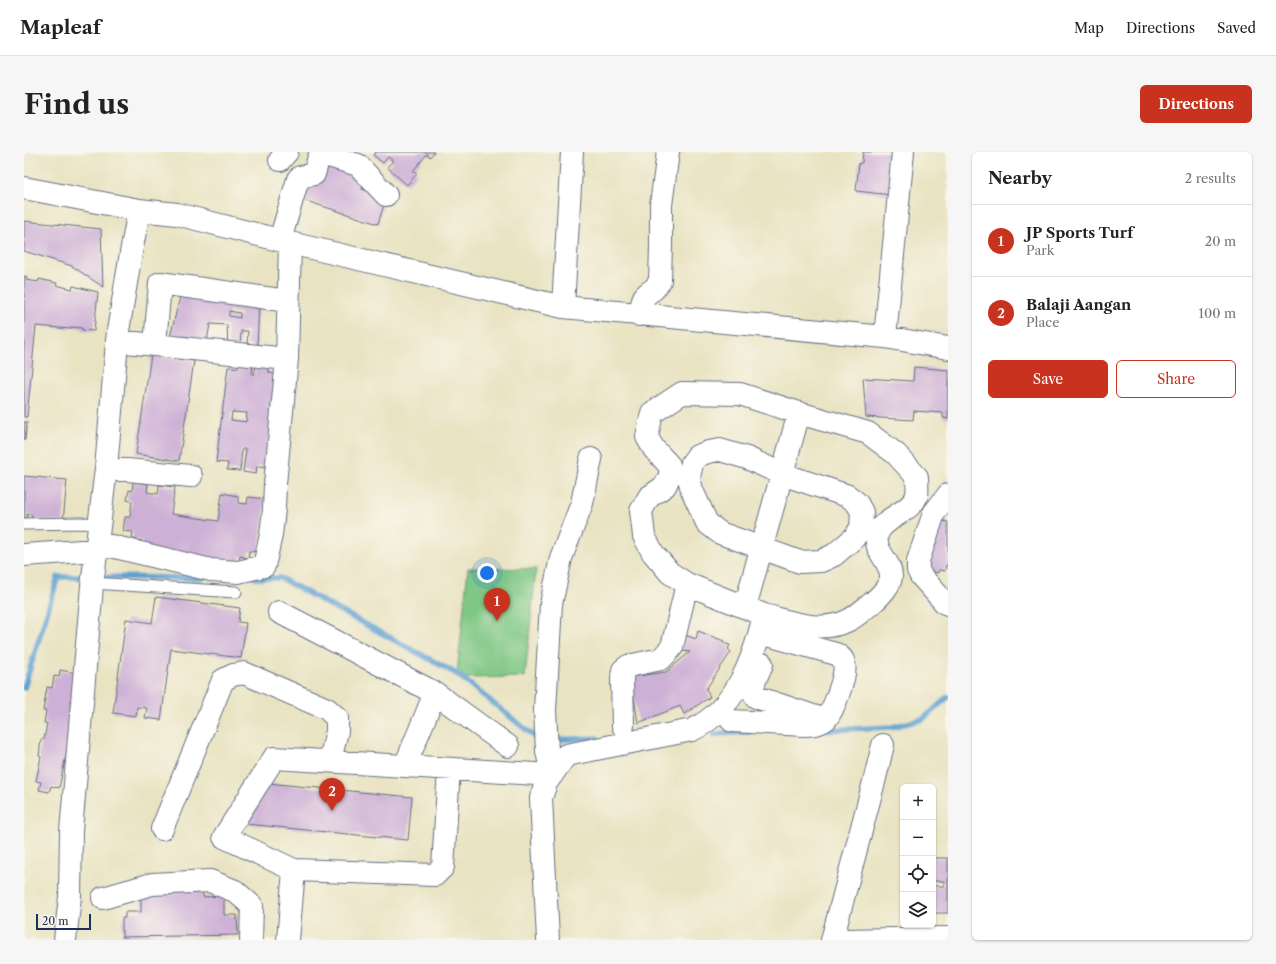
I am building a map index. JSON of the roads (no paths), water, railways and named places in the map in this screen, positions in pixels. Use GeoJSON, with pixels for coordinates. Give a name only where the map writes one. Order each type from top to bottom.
{"type":"FeatureCollection","features":[{"type":"Feature","properties":{"kind":"street"},"geometry":{"type":"LineString","coordinates":[[563,307],[572,152]]}},
{"type":"Feature","properties":{"kind":"street"},"geometry":{"type":"LineString","coordinates":[[639,315],[644,297],[654,289],[660,281],[661,205],[668,152]]}},
{"type":"Feature","properties":{"kind":"street"},"geometry":{"type":"LineString","coordinates":[[886,337],[903,152]]}},
{"type":"Feature","properties":{"kind":"street"},"geometry":{"type":"LineString","coordinates":[[24,554],[96,550],[112,546],[211,570],[238,572],[264,566],[271,534],[274,509],[287,358],[288,301],[285,241],[298,179],[300,177],[314,174],[322,154],[358,165],[386,195]]}},
{"type":"Feature","properties":{"kind":"street"},"geometry":{"type":"LineString","coordinates":[[24,188],[139,210],[177,214],[563,307],[886,337],[948,348]]}},
{"type":"Feature","properties":{"kind":"street"},"geometry":{"type":"LineString","coordinates":[[65,940],[70,897],[71,831],[92,580],[106,468],[117,341],[139,210]]}},
{"type":"Feature","properties":{"kind":"street"},"geometry":{"type":"LineString","coordinates":[[155,345],[160,283],[288,301]]}},
{"type":"Feature","properties":{"kind":"street"},"geometry":{"type":"LineString","coordinates":[[117,341],[287,358]]}},
{"type":"Feature","properties":{"kind":"street"},"geometry":{"type":"LineString","coordinates":[[682,393],[740,394],[799,413],[868,433],[896,454],[917,477],[917,495],[909,506],[883,525],[854,538],[834,554],[821,561],[800,562],[720,533],[707,523],[692,490],[654,448],[647,437],[652,413],[682,393]]}},
{"type":"Feature","properties":{"kind":"street"},"geometry":{"type":"LineString","coordinates":[[799,413],[762,549],[760,623],[753,693],[756,697],[825,720]]}},
{"type":"Feature","properties":{"kind":"street"},"geometry":{"type":"LineString","coordinates":[[732,721],[816,725],[825,720],[831,713],[845,673],[845,664],[841,657],[836,654],[760,623],[687,584],[670,573],[653,553],[644,536],[641,511],[649,497],[680,475],[692,464],[697,456],[708,452],[720,450],[747,458],[782,474],[848,496],[857,503],[869,531],[890,568],[891,578],[881,596],[850,620],[834,626],[816,627],[760,623]]}},
{"type":"Feature","properties":{"kind":"street"},"geometry":{"type":"LineString","coordinates":[[552,775],[547,751],[545,726],[551,604],[561,558],[582,503],[591,459]]}},
{"type":"Feature","properties":{"kind":"street"},"geometry":{"type":"LineString","coordinates":[[106,468],[191,476]]}},
{"type":"Feature","properties":{"kind":"street"},"geometry":{"type":"LineString","coordinates":[[948,494],[934,513],[918,561],[918,570],[921,576],[945,603],[948,604]]}},
{"type":"Feature","properties":{"kind":"street"},"geometry":{"type":"LineString","coordinates":[[623,726],[623,670],[628,666],[660,659],[672,647],[687,584]]}},
{"type":"Feature","properties":{"kind":"street"},"geometry":{"type":"LineString","coordinates":[[280,612],[435,693],[508,746]]}},
{"type":"Feature","properties":{"kind":"street"},"geometry":{"type":"LineString","coordinates":[[548,940],[541,798],[546,783],[566,755],[692,730],[701,726],[709,720],[732,696],[745,674],[760,623]]}},
{"type":"Feature","properties":{"kind":"street"},"geometry":{"type":"LineString","coordinates":[[162,829],[223,680],[233,674],[244,673],[327,709],[337,718],[337,731],[330,761]]}},
{"type":"Feature","properties":{"kind":"street"},"geometry":{"type":"LineString","coordinates":[[405,766],[435,693]]}},
{"type":"Feature","properties":{"kind":"street"},"geometry":{"type":"LineString","coordinates":[[832,940],[876,778],[883,745]]}},
{"type":"Feature","properties":{"kind":"street"},"geometry":{"type":"LineString","coordinates":[[449,769],[443,866],[435,875],[294,870],[224,837],[274,758],[552,775]]}},
{"type":"Feature","properties":{"kind":"street"},"geometry":{"type":"LineString","coordinates":[[288,940],[294,870]]}},
{"type":"Feature","properties":{"kind":"street"},"geometry":{"type":"LineString","coordinates":[[102,898],[152,884],[210,881],[235,891],[252,906],[251,940]]}},
{"type":"Feature","properties":{"kind":"street"},"geometry":{"type":"LineString","coordinates":[[844,940],[948,938]]}},
{"type":"Feature","properties":{"kind":"lane"},"geometry":{"type":"LineString","coordinates":[[24,524],[98,524]]}},
{"type":"Feature","properties":{"kind":"lane"},"geometry":{"type":"LineString","coordinates":[[92,580],[236,592]]}},
{"type":"Feature","properties":{"kind":"waterway"},"geometry":{"type":"LineString","coordinates":[[24,688],[58,577],[88,577]]}},
{"type":"Feature","properties":{"kind":"waterway"},"geometry":{"type":"LineString","coordinates":[[97,577],[202,578]]}},
{"type":"Feature","properties":{"kind":"waterway"},"geometry":{"type":"LineString","coordinates":[[255,578],[280,578],[457,674],[540,740]]}},
{"type":"Feature","properties":{"kind":"waterway"},"geometry":{"type":"LineString","coordinates":[[824,730],[892,727],[923,719],[948,697]]}},
{"type":"Feature","properties":{"kind":"waterway"},"geometry":{"type":"LineString","coordinates":[[714,734],[749,732]]}},
{"type":"Feature","properties":{"kind":"waterway"},"geometry":{"type":"LineString","coordinates":[[551,740],[597,738]]}},
{"type":"Feature","properties":{"kind":"place","name":"JP Sports Turf"},"geometry":{"type":"Point","coordinates":[497,621]}},
{"type":"Feature","properties":{"kind":"place","name":"Balaji Aangan"},"geometry":{"type":"Point","coordinates":[332,811]}}]}
